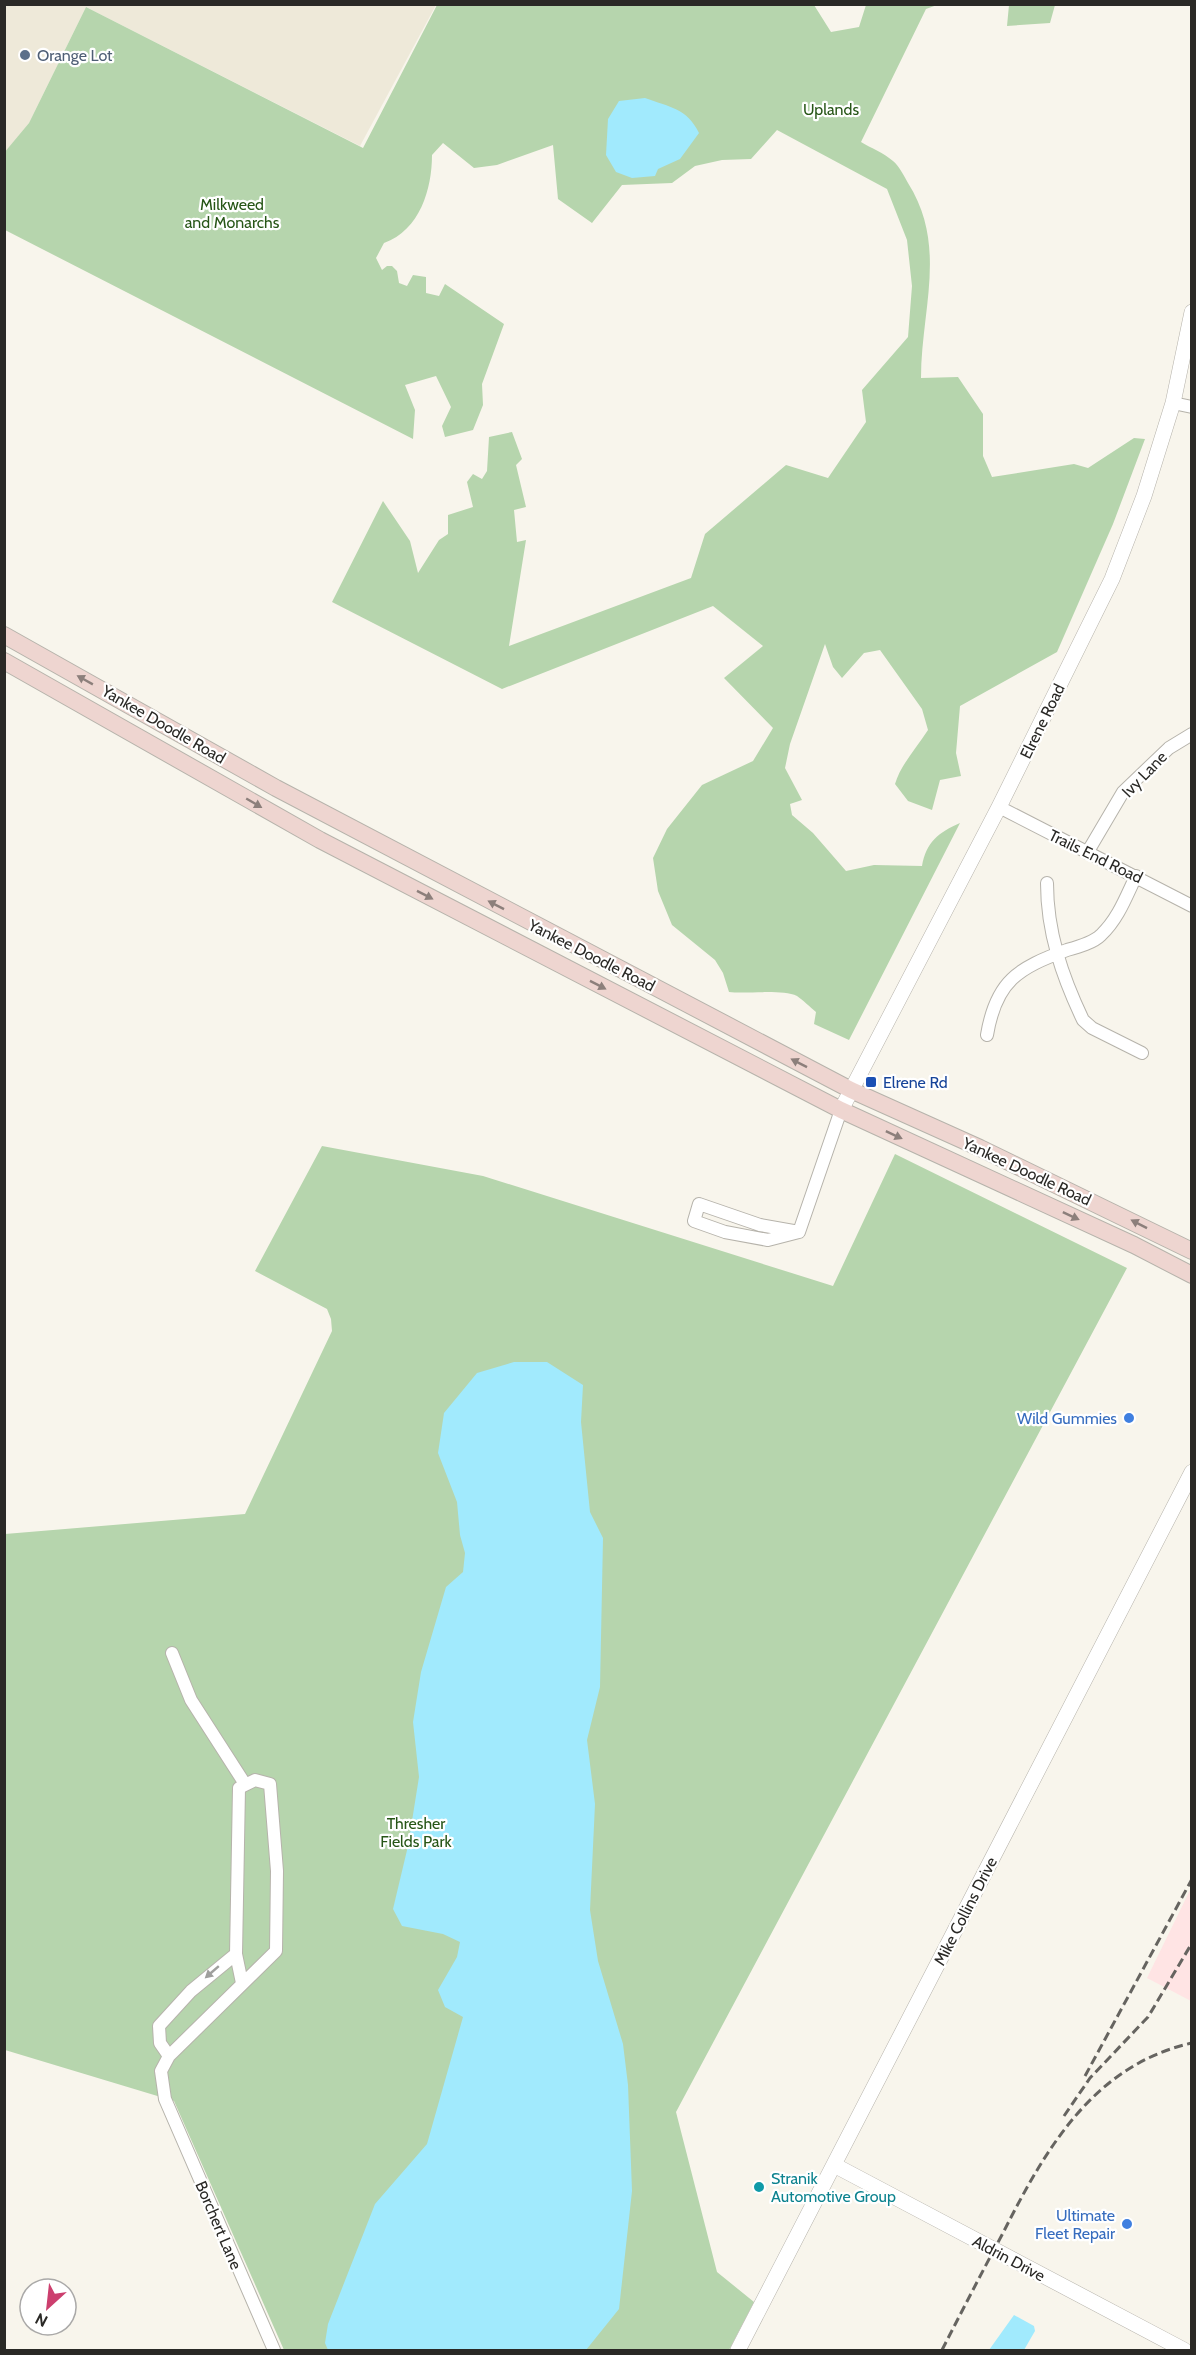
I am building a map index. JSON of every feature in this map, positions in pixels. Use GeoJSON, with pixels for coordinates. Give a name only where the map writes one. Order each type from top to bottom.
{"type":"FeatureCollection","features":[{"type":"Feature","properties":{"kind":"main road","name":"Yankee Doodle Road"},"geometry":{"type":"LineString","coordinates":[[4,636],[387,848],[851,1090],[990,1153],[1191,1251]]}},
{"type":"Feature","properties":{"kind":"main road","name":"Yankee Doodle Road"},"geometry":{"type":"LineString","coordinates":[[7,662],[320,840],[841,1110],[1134,1245],[1191,1275]]}},
{"type":"Feature","properties":{"kind":"main road"},"geometry":{"type":"LineString","coordinates":[[7,662],[18,663],[180,748],[192,749],[196,742]]}},
{"type":"Feature","properties":{"kind":"main road"},"geometry":{"type":"LineString","coordinates":[[203,774],[211,768],[227,772],[380,852],[387,848]]}},
{"type":"Feature","properties":{"kind":"main road"},"geometry":{"type":"LineString","coordinates":[[1134,1245],[1191,1267]]}},
{"type":"Feature","properties":{"kind":"street","name":"Elrene Road"},"geometry":{"type":"LineString","coordinates":[[841,1110],[999,807],[1112,579],[1144,496],[1173,403],[1191,312]]}},
{"type":"Feature","properties":{"kind":"street"},"geometry":{"type":"LineString","coordinates":[[1173,403],[1191,407]]}},
{"type":"Feature","properties":{"kind":"street","name":"Ivy Lane"},"geometry":{"type":"LineString","coordinates":[[1088,853],[1123,792],[1169,748],[1191,734]]}},
{"type":"Feature","properties":{"kind":"street","name":"Trails End Road"},"geometry":{"type":"LineString","coordinates":[[999,807],[1191,906]]}},
{"type":"Feature","properties":{"kind":"street"},"geometry":{"type":"LineString","coordinates":[[987,1035],[990,1014],[1004,987],[1021,970],[1099,937],[1115,920],[1136,876]]}},
{"type":"Feature","properties":{"kind":"street"},"geometry":{"type":"LineString","coordinates":[[1047,883],[1047,913],[1057,954],[1083,1020],[1092,1028],[1142,1053]]}},
{"type":"Feature","properties":{"kind":"street"},"geometry":{"type":"LineString","coordinates":[[799,1232],[841,1110]]}},
{"type":"Feature","properties":{"kind":"street"},"geometry":{"type":"LineString","coordinates":[[699,1204],[760,1225],[799,1232],[768,1240],[725,1232],[694,1221],[699,1204]]}},
{"type":"Feature","properties":{"kind":"street","name":"Mike Collins Drive"},"geometry":{"type":"LineString","coordinates":[[738,2350],[1191,1472]]}},
{"type":"Feature","properties":{"kind":"street"},"geometry":{"type":"LineString","coordinates":[[172,1653],[191,1700],[246,1784]]}},
{"type":"Feature","properties":{"kind":"street"},"geometry":{"type":"LineString","coordinates":[[236,1954],[190,1991],[159,2026],[160,2043],[169,2056],[276,1951],[277,1871],[270,1784],[255,1780],[239,1788],[236,1954],[242,1983]]}},
{"type":"Feature","properties":{"kind":"street","name":"Borchert Lane"},"geometry":{"type":"LineString","coordinates":[[169,2056],[161,2071],[165,2099],[274,2350]]}},
{"type":"Feature","properties":{"kind":"street","name":"Aldrin Drive"},"geometry":{"type":"LineString","coordinates":[[834,2165],[1184,2350]]}},
{"type":"Feature","properties":{"kind":"shaded area"},"geometry":{"type":"Polygon","coordinates":[[[5,5],[436,5],[360,146],[86,7],[29,123],[5,153],[5,5]]]}},
{"type":"Feature","properties":{"kind":"shaded area"},"geometry":{"type":"Polygon","coordinates":[[[1191,1888],[1191,2001],[1147,1978],[1191,1888]]]}},
{"type":"Feature","properties":{"kind":"green space"},"geometry":{"type":"Polygon","coordinates":[[[1009,4],[1055,5],[1050,23],[1007,26],[1009,4]]]}},
{"type":"Feature","properties":{"kind":"green space"},"geometry":{"type":"Polygon","coordinates":[[[437,5],[814,5],[831,32],[859,27],[866,5],[937,5],[926,9],[861,142],[886,156],[897,166],[920,207],[927,230],[930,279],[921,378],[958,377],[983,414],[983,456],[992,477],[1074,464],[1088,468],[1134,438],[1145,439],[1113,524],[1057,652],[960,706],[956,753],[961,776],[940,780],[932,810],[908,801],[895,784],[905,763],[928,730],[922,709],[880,650],[864,653],[842,678],[833,667],[825,644],[790,744],[785,768],[802,800],[790,804],[792,815],[813,833],[846,871],[874,865],[922,866],[930,844],[940,834],[960,823],[849,1040],[814,1024],[816,1012],[797,996],[783,993],[729,992],[723,973],[715,960],[672,925],[658,891],[653,858],[667,829],[702,785],[753,761],[773,728],[724,678],[763,646],[713,606],[502,689],[332,602],[383,501],[410,541],[418,573],[439,540],[448,534],[448,515],[473,507],[467,482],[473,474],[482,479],[487,471],[489,437],[512,432],[522,459],[516,465],[526,507],[514,510],[517,542],[526,540],[509,646],[691,578],[705,534],[786,465],[828,478],[866,422],[862,390],[908,337],[912,286],[907,240],[887,189],[777,130],[751,159],[722,160],[695,166],[672,183],[622,185],[592,223],[558,199],[553,145],[497,165],[474,168],[443,143],[432,155],[430,181],[422,207],[407,229],[384,243],[376,258],[382,270],[387,266],[392,266],[397,271],[399,283],[407,286],[413,275],[426,277],[426,293],[439,296],[445,284],[504,324],[482,384],[483,405],[473,430],[445,437],[442,426],[451,407],[436,376],[405,385],[415,410],[413,439],[5,230],[4,153],[29,123],[86,7],[363,148],[437,5]]]}},
{"type":"Feature","properties":{"kind":"green space","name":"Thresher Fields Park"},"geometry":{"type":"Polygon","coordinates":[[[322,1146],[483,1176],[833,1286],[895,1154],[1127,1268],[676,2112],[717,2272],[754,2302],[729,2350],[284,2350],[174,2101],[5,2050],[5,1534],[245,1514],[332,1331],[327,1309],[255,1271],[322,1146]]]}},
{"type":"Feature","properties":{"kind":"water"},"geometry":{"type":"Polygon","coordinates":[[[645,98],[683,113],[699,133],[680,159],[658,169],[655,176],[632,178],[616,172],[606,155],[608,119],[619,101],[645,98]]]}},
{"type":"Feature","properties":{"kind":"water"},"geometry":{"type":"Polygon","coordinates":[[[514,1362],[547,1362],[583,1385],[581,1422],[590,1512],[603,1538],[600,1687],[587,1740],[595,1804],[590,1910],[598,1961],[623,2044],[628,2085],[632,2191],[619,2309],[586,2350],[328,2350],[325,2343],[328,2324],[375,2204],[427,2144],[463,2017],[445,2007],[438,1990],[457,1957],[460,1942],[443,1934],[402,1926],[393,1909],[408,1846],[419,1777],[413,1722],[421,1672],[446,1587],[463,1572],[465,1553],[460,1535],[457,1502],[438,1453],[444,1413],[477,1373],[514,1362]]]}},
{"type":"Feature","properties":{"kind":"water"},"geometry":{"type":"Polygon","coordinates":[[[1014,2315],[1034,2326],[1035,2331],[1024,2350],[989,2350],[1014,2315]]]}},
{"type":"Feature","properties":{"kind":"railway"},"geometry":{"type":"LineString","coordinates":[[1085,2076],[1192,1879]]}},
{"type":"Feature","properties":{"kind":"railway"},"geometry":{"type":"LineString","coordinates":[[1064,2116],[1090,2078],[1148,2017],[1192,1943]]}},
{"type":"Feature","properties":{"kind":"railway"},"geometry":{"type":"LineString","coordinates":[[942,2350],[1036,2171],[1076,2115],[1100,2091],[1127,2070],[1157,2054],[1192,2043]]}},
{"type":"Feature","properties":{"kind":"place","name":"Orange Lot"},"geometry":{"type":"Point","coordinates":[25,55]}},
{"type":"Feature","properties":{"kind":"place","name":"Elrene Rd"},"geometry":{"type":"Point","coordinates":[871,1082]}},
{"type":"Feature","properties":{"kind":"place","name":"Wild Gummies"},"geometry":{"type":"Point","coordinates":[1129,1418]}},
{"type":"Feature","properties":{"kind":"place","name":"Stranik Automotive Group"},"geometry":{"type":"Point","coordinates":[759,2187]}},
{"type":"Feature","properties":{"kind":"place","name":"Ultimate Fleet Repair"},"geometry":{"type":"Point","coordinates":[1127,2224]}},
{"type":"Feature","properties":{"kind":"park label","name":"Uplands"},"geometry":{"type":"Point","coordinates":[831,109]}},
{"type":"Feature","properties":{"kind":"park label","name":"Milkweed and Monarchs"},"geometry":{"type":"Point","coordinates":[232,213]}}]}
